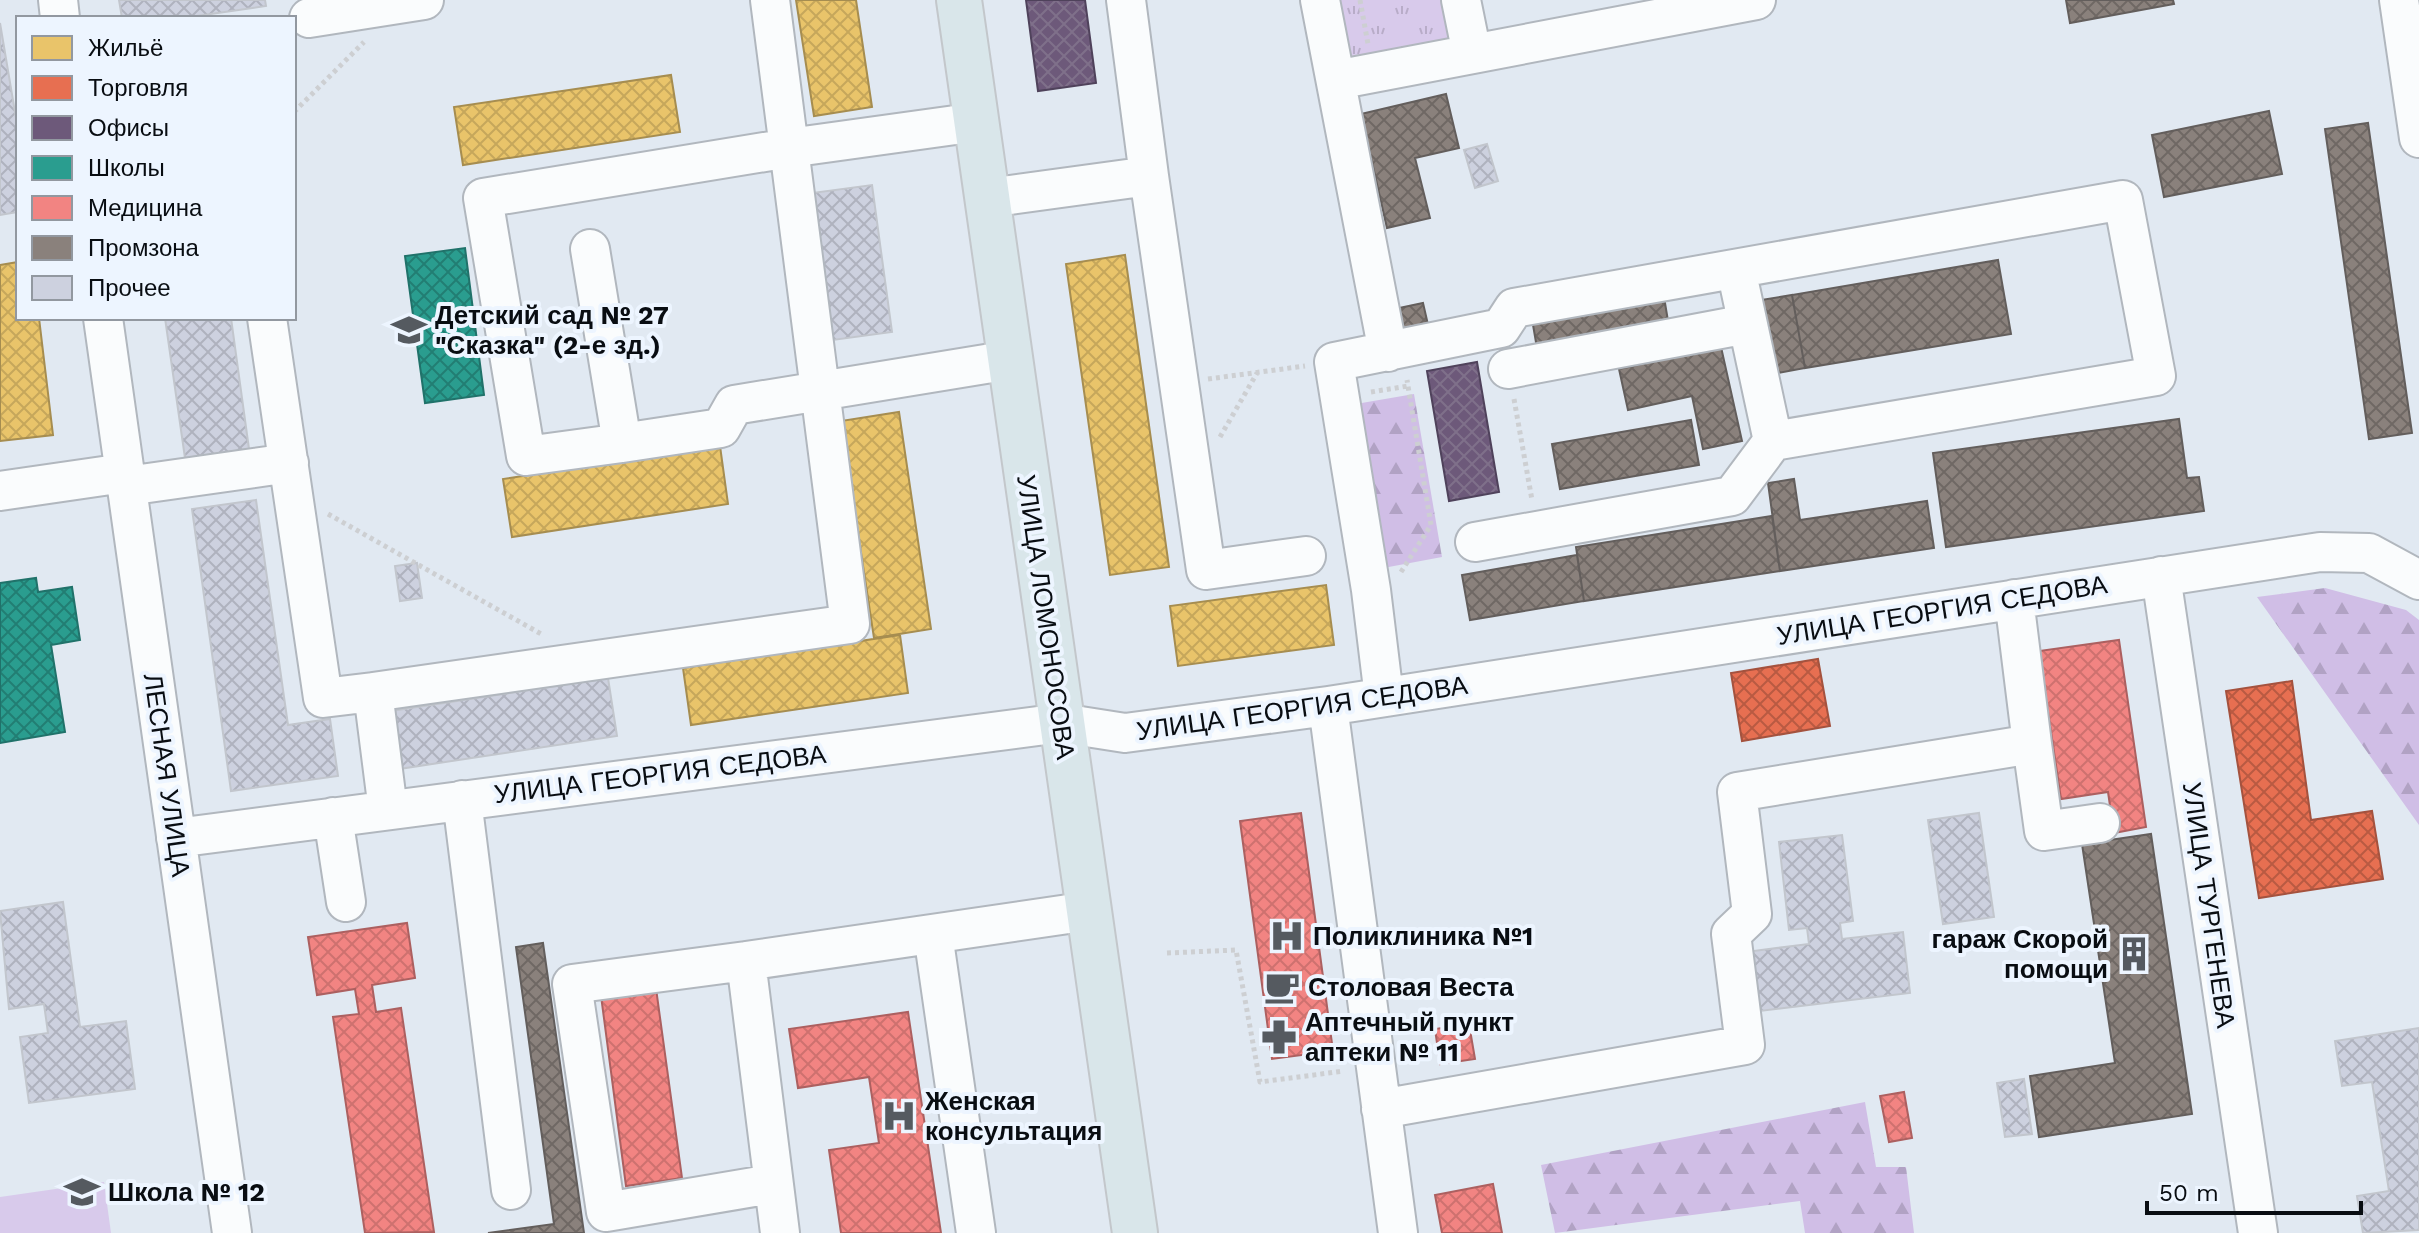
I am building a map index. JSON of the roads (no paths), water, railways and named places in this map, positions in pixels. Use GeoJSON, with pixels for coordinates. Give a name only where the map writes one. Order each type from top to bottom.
{"type":"FeatureCollection","features":[{"type":"Feature","properties":{"kind":"main road","name":"УЛИЦА ЛОМОНОСОВА"},"geometry":{"type":"LineString","coordinates":[[959,0],[1135,1233]]}},
{"type":"Feature","properties":{"kind":"street"},"geometry":{"type":"LineString","coordinates":[[267,320],[323,698],[850,624],[770,0]]}},
{"type":"Feature","properties":{"kind":"street"},"geometry":{"type":"LineString","coordinates":[[1126,0],[1206,570],[1306,556]]}},
{"type":"Feature","properties":{"kind":"street"},"geometry":{"type":"LineString","coordinates":[[1320,0],[1395,350]]}},
{"type":"Feature","properties":{"kind":"street"},"geometry":{"type":"LineString","coordinates":[[1461,0],[1472,54]]}},
{"type":"Feature","properties":{"kind":"street"},"geometry":{"type":"LineString","coordinates":[[1336,80],[1756,0]]}},
{"type":"Feature","properties":{"kind":"street"},"geometry":{"type":"LineString","coordinates":[[2399,0],[2419,138]]}},
{"type":"Feature","properties":{"kind":"street"},"geometry":{"type":"LineString","coordinates":[[304,13],[414,2]]}},
{"type":"Feature","properties":{"kind":"street"},"geometry":{"type":"LineString","coordinates":[[977,122],[789,148],[483,198],[526,456],[721,428],[734,405],[1010,360]]}},
{"type":"Feature","properties":{"kind":"street"},"geometry":{"type":"LineString","coordinates":[[988,198],[1149,176]]}},
{"type":"Feature","properties":{"kind":"street"},"geometry":{"type":"LineString","coordinates":[[1475,542],[1732,496],[1773,441],[2156,376],[2123,200],[1514,308],[1501,328],[1509,372],[1747,324]]}},
{"type":"Feature","properties":{"kind":"street"},"geometry":{"type":"LineString","coordinates":[[590,249],[622,443]]}},
{"type":"Feature","properties":{"kind":"street"},"geometry":{"type":"LineString","coordinates":[[1736,269],[1773,441]]}},
{"type":"Feature","properties":{"kind":"street","name":"ЛЕСНАЯ УЛИЦА"},"geometry":{"type":"LineString","coordinates":[[103,320],[232,1233]]}},
{"type":"Feature","properties":{"kind":"street"},"geometry":{"type":"LineString","coordinates":[[1384,697],[1371,590],[1334,362],[1501,328]]}},
{"type":"Feature","properties":{"kind":"street"},"geometry":{"type":"LineString","coordinates":[[0,491],[126,480],[291,479]]}},
{"type":"Feature","properties":{"kind":"street","name":"УЛИЦА ГЕОРГИЯ СЕДОВА"},"geometry":{"type":"LineString","coordinates":[[176,838],[1061,723],[1125,733],[1328,706],[2320,552],[2369,553],[2416,574]]}},
{"type":"Feature","properties":{"kind":"street","name":"УЛИЦА ТУРГЕНЕВА"},"geometry":{"type":"LineString","coordinates":[[2161,576],[2258,1233]]}},
{"type":"Feature","properties":{"kind":"street"},"geometry":{"type":"LineString","coordinates":[[2014,599],[2044,831],[2100,823]]}},
{"type":"Feature","properties":{"kind":"street"},"geometry":{"type":"LineString","coordinates":[[373,692],[388,810]]}},
{"type":"Feature","properties":{"kind":"street"},"geometry":{"type":"LineString","coordinates":[[1328,706],[1398,1233]]}},
{"type":"Feature","properties":{"kind":"street"},"geometry":{"type":"LineString","coordinates":[[1381,1109],[1745,1045],[1731,934],[1752,914],[1737,792],[2032,744]]}},
{"type":"Feature","properties":{"kind":"street"},"geometry":{"type":"LineString","coordinates":[[462,800],[511,1190]]}},
{"type":"Feature","properties":{"kind":"street"},"geometry":{"type":"LineString","coordinates":[[333,817],[346,902]]}},
{"type":"Feature","properties":{"kind":"street"},"geometry":{"type":"LineString","coordinates":[[772,1184],[606,1212],[572,984],[1089,911]]}},
{"type":"Feature","properties":{"kind":"street"},"geometry":{"type":"LineString","coordinates":[[933,934],[976,1233]]}},
{"type":"Feature","properties":{"kind":"street"},"geometry":{"type":"LineString","coordinates":[[746,961],[780,1233]]}},
{"type":"Feature","properties":{"kind":"place","name":"Детский сад № 27 \"Сказка\" (2-е зд.)"},"geometry":{"type":"Point","coordinates":[409,330]}},
{"type":"Feature","properties":{"kind":"place","name":"Поликлиника №1"},"geometry":{"type":"Point","coordinates":[1287,936]}},
{"type":"Feature","properties":{"kind":"place","name":"гараж Скорой помощи"},"geometry":{"type":"Point","coordinates":[2134,954]}},
{"type":"Feature","properties":{"kind":"place","name":"Столовая Веста"},"geometry":{"type":"Point","coordinates":[1282,987]}},
{"type":"Feature","properties":{"kind":"place","name":"Аптечный пункт аптеки № 11"},"geometry":{"type":"Point","coordinates":[1279,1037]}},
{"type":"Feature","properties":{"kind":"place","name":"Женская консультация"},"geometry":{"type":"Point","coordinates":[899,1116]}},
{"type":"Feature","properties":{"kind":"place","name":"Школа № 12"},"geometry":{"type":"Point","coordinates":[82,1192]}}]}
